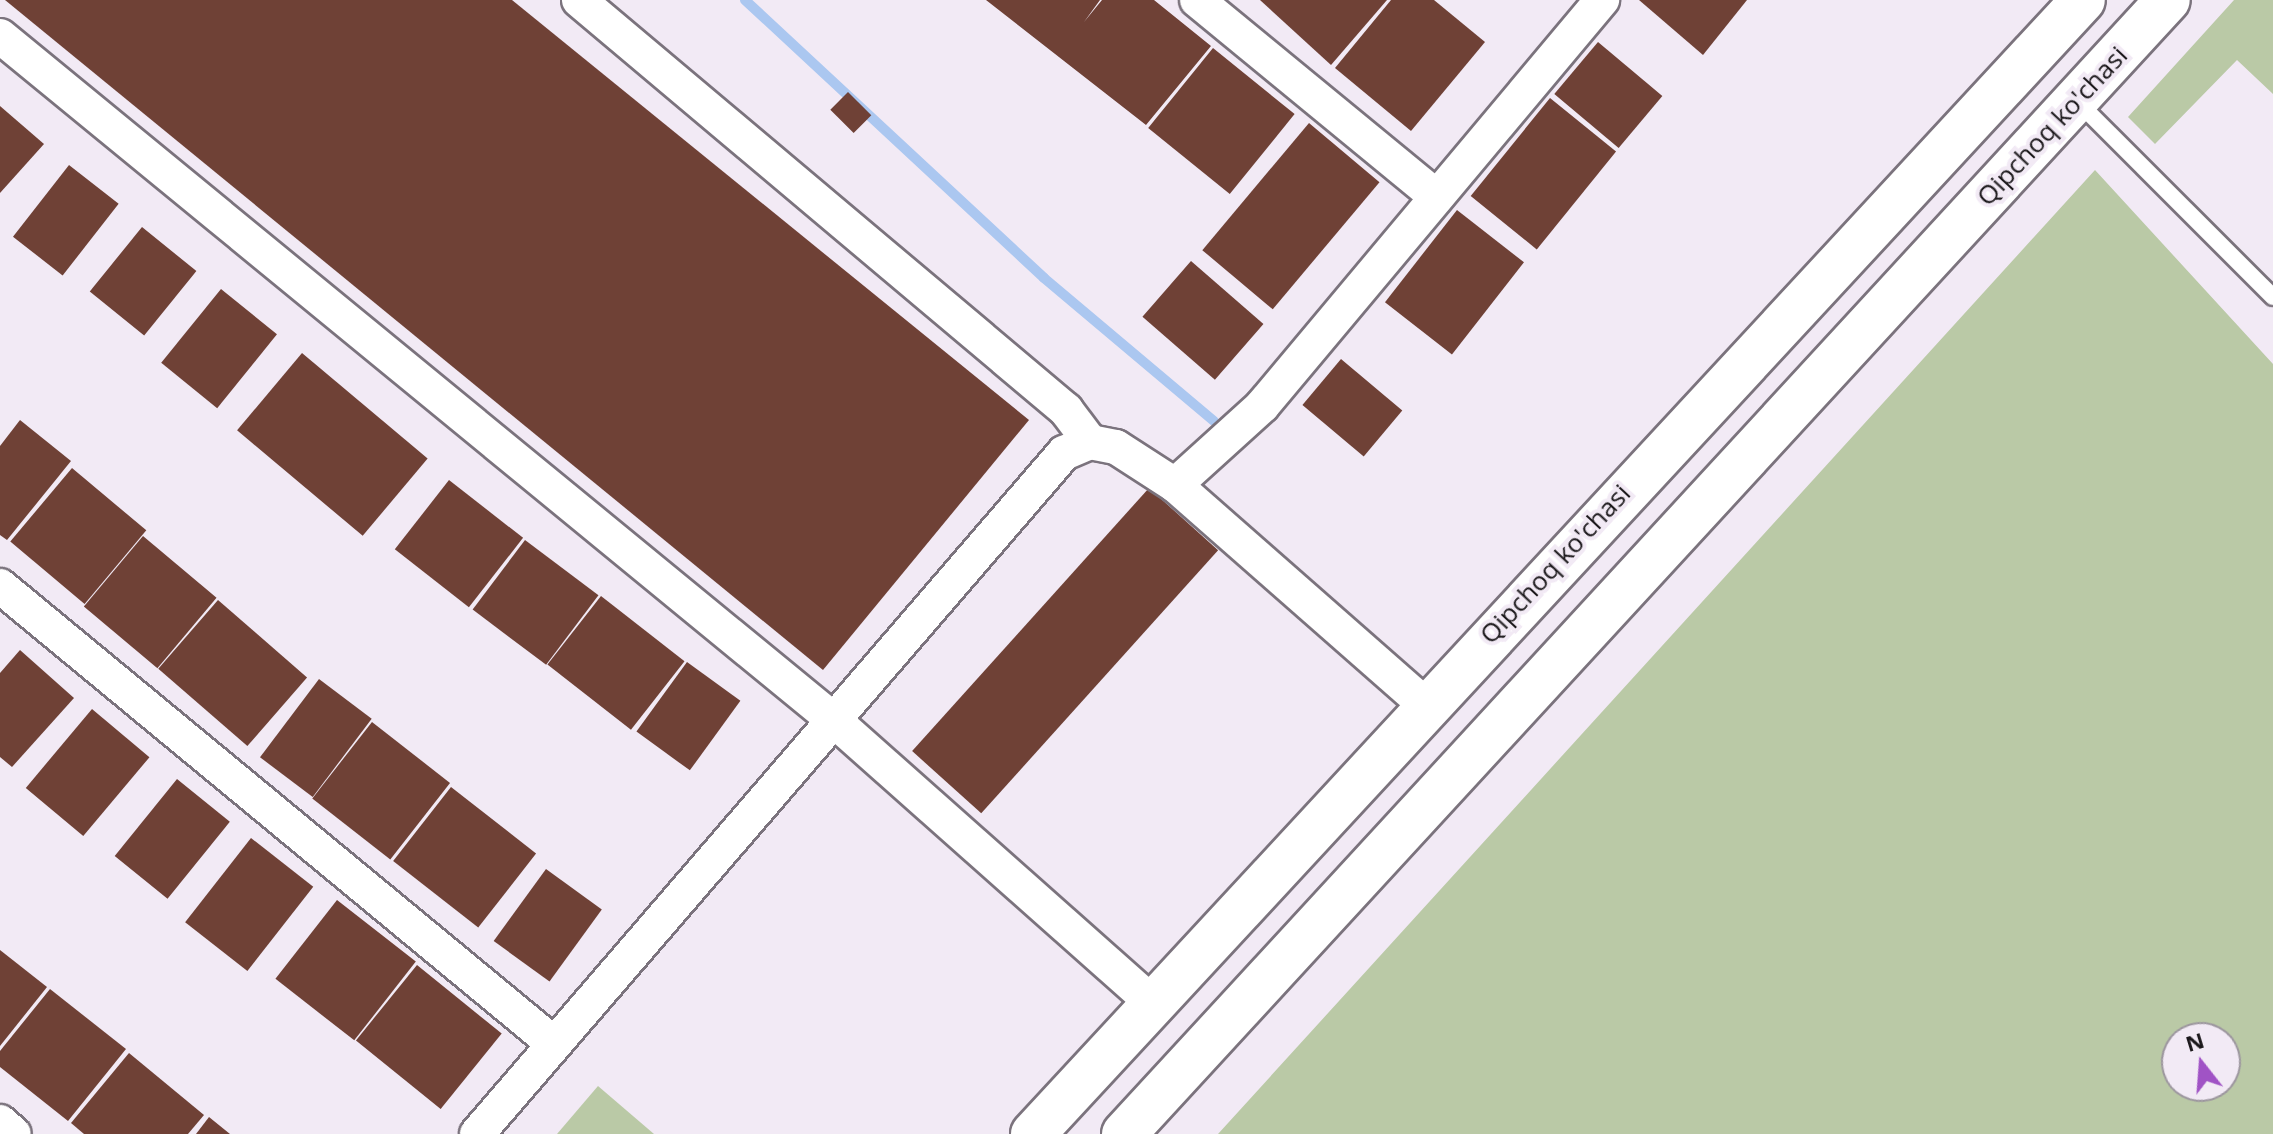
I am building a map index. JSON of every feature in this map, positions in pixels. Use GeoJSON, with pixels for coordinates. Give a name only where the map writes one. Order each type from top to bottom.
{"type":"FeatureCollection","features":[{"type":"Feature","properties":{"kind":"main road","name":"Qipchoq ko'chasi"},"geometry":{"type":"LineString","coordinates":[[1033,1134],[1504,619],[2083,0]]}},
{"type":"Feature","properties":{"kind":"main road","name":"Qipchoq ko'chasi"},"geometry":{"type":"LineString","coordinates":[[1124,1134],[2168,0]]}},
{"type":"Feature","properties":{"kind":"main road"},"geometry":{"type":"LineString","coordinates":[[1504,619],[1503,641],[1512,660],[1558,663]]}},
{"type":"Feature","properties":{"kind":"street"},"geometry":{"type":"LineString","coordinates":[[579,0],[1066,410],[1090,442]]}},
{"type":"Feature","properties":{"kind":"street"},"geometry":{"type":"LineString","coordinates":[[1197,0],[1437,197]]}},
{"type":"Feature","properties":{"kind":"street"},"geometry":{"type":"LineString","coordinates":[[1175,485],[1230,437],[1602,0]]}},
{"type":"Feature","properties":{"kind":"street"},"geometry":{"type":"LineString","coordinates":[[0,36],[836,722],[1153,1003]]}},
{"type":"Feature","properties":{"kind":"street"},"geometry":{"type":"LineString","coordinates":[[477,1134],[553,1043],[836,722],[1064,453],[1090,442],[1116,447],[1175,485],[1425,705]]}},
{"type":"Feature","properties":{"kind":"street"},"geometry":{"type":"LineString","coordinates":[[0,586],[553,1043]]}},
{"type":"Feature","properties":{"kind":"street"},"geometry":{"type":"LineString","coordinates":[[0,1122],[14,1134]]}},
{"type":"Feature","properties":{"kind":"lane"},"geometry":{"type":"LineString","coordinates":[[2076,100],[2273,297]]}},
{"type":"Feature","properties":{"kind":"green space"},"geometry":{"type":"Polygon","coordinates":[[[2234,0],[2273,0],[2273,94],[2237,60],[2155,144],[2128,117],[2234,0]]]}},
{"type":"Feature","properties":{"kind":"green space"},"geometry":{"type":"Polygon","coordinates":[[[2095,170],[2273,364],[2273,1134],[1218,1134],[2095,170]]]}},
{"type":"Feature","properties":{"kind":"green space"},"geometry":{"type":"Polygon","coordinates":[[[598,1086],[654,1134],[557,1134],[598,1086]]]}},
{"type":"Feature","properties":{"kind":"building"},"geometry":{"type":"Polygon","coordinates":[[[5,0],[512,0],[1029,420],[823,670],[5,0]]]}},
{"type":"Feature","properties":{"kind":"building"},"geometry":{"type":"Polygon","coordinates":[[[986,0],[1100,0],[1084,22],[1102,0],[1154,0],[1211,46],[1146,125],[986,0]]]}},
{"type":"Feature","properties":{"kind":"building"},"geometry":{"type":"Polygon","coordinates":[[[1260,0],[1387,0],[1331,65],[1260,0]]]}},
{"type":"Feature","properties":{"kind":"building"},"geometry":{"type":"Polygon","coordinates":[[[1391,0],[1434,0],[1485,42],[1411,131],[1335,68],[1391,0]]]}},
{"type":"Feature","properties":{"kind":"building"},"geometry":{"type":"Polygon","coordinates":[[[1639,0],[1747,0],[1703,55],[1639,0]]]}},
{"type":"Feature","properties":{"kind":"building"},"geometry":{"type":"Polygon","coordinates":[[[1598,42],[1662,96],[1619,148],[1554,94],[1598,42]]]}},
{"type":"Feature","properties":{"kind":"building"},"geometry":{"type":"Polygon","coordinates":[[[1213,48],[1295,114],[1230,194],[1148,128],[1213,48]]]}},
{"type":"Feature","properties":{"kind":"building"},"geometry":{"type":"Polygon","coordinates":[[[848,92],[871,115],[854,133],[830,110],[848,92]]]}},
{"type":"Feature","properties":{"kind":"building"},"geometry":{"type":"Polygon","coordinates":[[[1550,98],[1616,151],[1537,249],[1471,196],[1550,98]]]}},
{"type":"Feature","properties":{"kind":"building"},"geometry":{"type":"Polygon","coordinates":[[[0,106],[44,144],[0,193],[0,106]]]}},
{"type":"Feature","properties":{"kind":"building"},"geometry":{"type":"Polygon","coordinates":[[[1309,123],[1379,182],[1273,309],[1202,250],[1309,123]]]}},
{"type":"Feature","properties":{"kind":"building"},"geometry":{"type":"Polygon","coordinates":[[[69,165],[119,204],[63,275],[13,237],[69,165]]]}},
{"type":"Feature","properties":{"kind":"building"},"geometry":{"type":"Polygon","coordinates":[[[1457,210],[1524,262],[1452,355],[1385,302],[1457,210]]]}},
{"type":"Feature","properties":{"kind":"building"},"geometry":{"type":"Polygon","coordinates":[[[142,227],[196,271],[144,336],[90,292],[142,227]]]}},
{"type":"Feature","properties":{"kind":"building"},"geometry":{"type":"Polygon","coordinates":[[[1191,261],[1263,324],[1215,380],[1142,317],[1191,261]]]}},
{"type":"Feature","properties":{"kind":"building"},"geometry":{"type":"Polygon","coordinates":[[[221,289],[277,334],[217,408],[161,363],[221,289]]]}},
{"type":"Feature","properties":{"kind":"building"},"geometry":{"type":"Polygon","coordinates":[[[302,353],[428,458],[363,536],[237,430],[302,353]]]}},
{"type":"Feature","properties":{"kind":"building"},"geometry":{"type":"Polygon","coordinates":[[[1341,359],[1402,410],[1364,456],[1302,405],[1341,359]]]}},
{"type":"Feature","properties":{"kind":"building"},"geometry":{"type":"Polygon","coordinates":[[[20,420],[71,461],[7,540],[0,535],[0,446],[20,420]]]}},
{"type":"Feature","properties":{"kind":"building"},"geometry":{"type":"Polygon","coordinates":[[[72,468],[146,530],[85,604],[10,542],[72,468]]]}},
{"type":"Feature","properties":{"kind":"building"},"geometry":{"type":"Polygon","coordinates":[[[449,480],[523,538],[469,607],[395,549],[449,480]]]}},
{"type":"Feature","properties":{"kind":"building"},"geometry":{"type":"Polygon","coordinates":[[[1149,488],[1218,550],[981,813],[912,751],[1149,488]]]}},
{"type":"Feature","properties":{"kind":"building"},"geometry":{"type":"Polygon","coordinates":[[[143,536],[217,598],[157,668],[84,606],[143,536]]]}},
{"type":"Feature","properties":{"kind":"building"},"geometry":{"type":"Polygon","coordinates":[[[525,540],[598,595],[546,665],[473,609],[525,540]]]}},
{"type":"Feature","properties":{"kind":"building"},"geometry":{"type":"Polygon","coordinates":[[[601,596],[685,661],[631,730],[547,665],[601,596]]]}},
{"type":"Feature","properties":{"kind":"building"},"geometry":{"type":"Polygon","coordinates":[[[218,600],[307,677],[247,746],[158,669],[218,600]]]}},
{"type":"Feature","properties":{"kind":"building"},"geometry":{"type":"Polygon","coordinates":[[[20,650],[74,698],[12,767],[0,757],[0,673],[20,650]]]}},
{"type":"Feature","properties":{"kind":"building"},"geometry":{"type":"Polygon","coordinates":[[[687,662],[740,701],[690,770],[636,732],[687,662]]]}},
{"type":"Feature","properties":{"kind":"building"},"geometry":{"type":"Polygon","coordinates":[[[319,679],[372,719],[313,797],[260,757],[319,679]]]}},
{"type":"Feature","properties":{"kind":"building"},"geometry":{"type":"Polygon","coordinates":[[[92,709],[149,757],[83,836],[26,788],[92,709]]]}},
{"type":"Feature","properties":{"kind":"building"},"geometry":{"type":"Polygon","coordinates":[[[372,722],[450,783],[390,859],[312,798],[372,722]]]}},
{"type":"Feature","properties":{"kind":"building"},"geometry":{"type":"Polygon","coordinates":[[[177,779],[230,822],[168,899],[115,856],[177,779]]]}},
{"type":"Feature","properties":{"kind":"building"},"geometry":{"type":"Polygon","coordinates":[[[451,787],[536,853],[478,928],[393,861],[451,787]]]}},
{"type":"Feature","properties":{"kind":"building"},"geometry":{"type":"Polygon","coordinates":[[[251,838],[313,887],[247,971],[185,922],[251,838]]]}},
{"type":"Feature","properties":{"kind":"building"},"geometry":{"type":"Polygon","coordinates":[[[546,869],[602,910],[550,982],[494,941],[546,869]]]}},
{"type":"Feature","properties":{"kind":"building"},"geometry":{"type":"Polygon","coordinates":[[[337,900],[416,962],[354,1040],[275,979],[337,900]]]}},
{"type":"Feature","properties":{"kind":"building"},"geometry":{"type":"Polygon","coordinates":[[[0,950],[47,987],[0,1046],[0,950]]]}},
{"type":"Feature","properties":{"kind":"building"},"geometry":{"type":"Polygon","coordinates":[[[417,965],[502,1034],[441,1109],[356,1040],[417,965]]]}},
{"type":"Feature","properties":{"kind":"building"},"geometry":{"type":"Polygon","coordinates":[[[50,989],[126,1049],[68,1121],[0,1067],[0,1051],[50,989]]]}},
{"type":"Feature","properties":{"kind":"building"},"geometry":{"type":"Polygon","coordinates":[[[129,1053],[204,1115],[188,1134],[84,1134],[71,1123],[129,1053]]]}},
{"type":"Feature","properties":{"kind":"building"},"geometry":{"type":"Polygon","coordinates":[[[209,1117],[230,1134],[196,1134],[209,1117]]]}},
{"type":"Feature","properties":{"kind":"waterway"},"geometry":{"type":"LineString","coordinates":[[745,0],[1044,278],[1214,421]]}}]}
